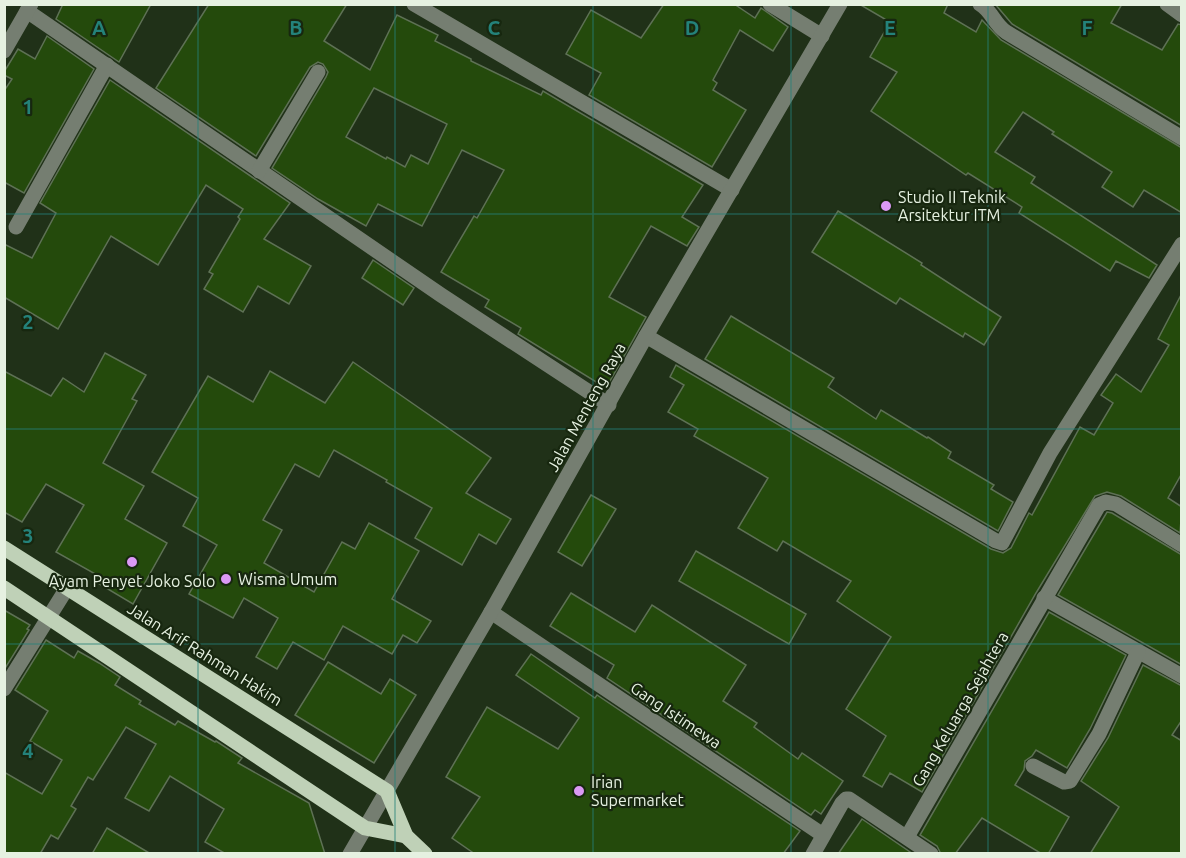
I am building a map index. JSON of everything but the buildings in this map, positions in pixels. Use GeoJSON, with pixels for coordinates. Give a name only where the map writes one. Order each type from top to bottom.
{"type":"FeatureCollection","features":[{"type":"Feature","properties":{"kind":"main road","name":"Jalan Arif Rahman Hakim"},"geometry":{"type":"LineString","coordinates":[[4,548],[387,791]]}},
{"type":"Feature","properties":{"kind":"main road"},"geometry":{"type":"LineString","coordinates":[[4,588],[365,828],[406,836]]}},
{"type":"Feature","properties":{"kind":"main road"},"geometry":{"type":"LineString","coordinates":[[387,791],[406,836],[425,854]]}},
{"type":"Feature","properties":{"kind":"street"},"geometry":{"type":"LineString","coordinates":[[414,4],[732,190]]}},
{"type":"Feature","properties":{"kind":"street"},"geometry":{"type":"LineString","coordinates":[[770,4],[822,36]]}},
{"type":"Feature","properties":{"kind":"street","name":"Jalan Menteng Raya"},"geometry":{"type":"LineString","coordinates":[[350,854],[491,612],[646,336],[840,4]]}},
{"type":"Feature","properties":{"kind":"street"},"geometry":{"type":"LineString","coordinates":[[980,4],[989,11],[996,24],[1006,32],[1182,138]]}},
{"type":"Feature","properties":{"kind":"street"},"geometry":{"type":"LineString","coordinates":[[1167,4],[1182,15]]}},
{"type":"Feature","properties":{"kind":"street"},"geometry":{"type":"LineString","coordinates":[[4,51],[29,8],[259,171],[441,295],[609,405]]}},
{"type":"Feature","properties":{"kind":"street"},"geometry":{"type":"LineString","coordinates":[[16,227],[107,65]]}},
{"type":"Feature","properties":{"kind":"street"},"geometry":{"type":"LineString","coordinates":[[259,171],[318,72]]}},
{"type":"Feature","properties":{"kind":"street"},"geometry":{"type":"LineString","coordinates":[[646,336],[1002,543],[1050,453],[1182,244]]}},
{"type":"Feature","properties":{"kind":"street","name":"Gang Keluarga Sejahtera"},"geometry":{"type":"LineString","coordinates":[[907,837],[1099,505],[1106,502],[1116,504],[1182,544]]}},
{"type":"Feature","properties":{"kind":"street"},"geometry":{"type":"LineString","coordinates":[[4,689],[67,588]]}},
{"type":"Feature","properties":{"kind":"street"},"geometry":{"type":"LineString","coordinates":[[1044,598],[1182,676]]}},
{"type":"Feature","properties":{"kind":"street","name":"Gang Istimewa"},"geometry":{"type":"LineString","coordinates":[[491,612],[823,835]]}},
{"type":"Feature","properties":{"kind":"street"},"geometry":{"type":"LineString","coordinates":[[1033,766],[1064,782],[1070,781],[1099,734],[1138,652]]}},
{"type":"Feature","properties":{"kind":"street"},"geometry":{"type":"LineString","coordinates":[[813,854],[842,803],[849,799],[931,854]]}},
{"type":"Feature","properties":{"kind":"place","name":"Studio II Teknik Arsitektur ITM"},"geometry":{"type":"Point","coordinates":[886,206]}},
{"type":"Feature","properties":{"kind":"place","name":"Ayam Penyet Joko Solo"},"geometry":{"type":"Point","coordinates":[132,562]}},
{"type":"Feature","properties":{"kind":"place","name":"Wisma Umum"},"geometry":{"type":"Point","coordinates":[226,579]}},
{"type":"Feature","properties":{"kind":"place","name":"Irian Supermarket"},"geometry":{"type":"Point","coordinates":[579,791]}}]}
